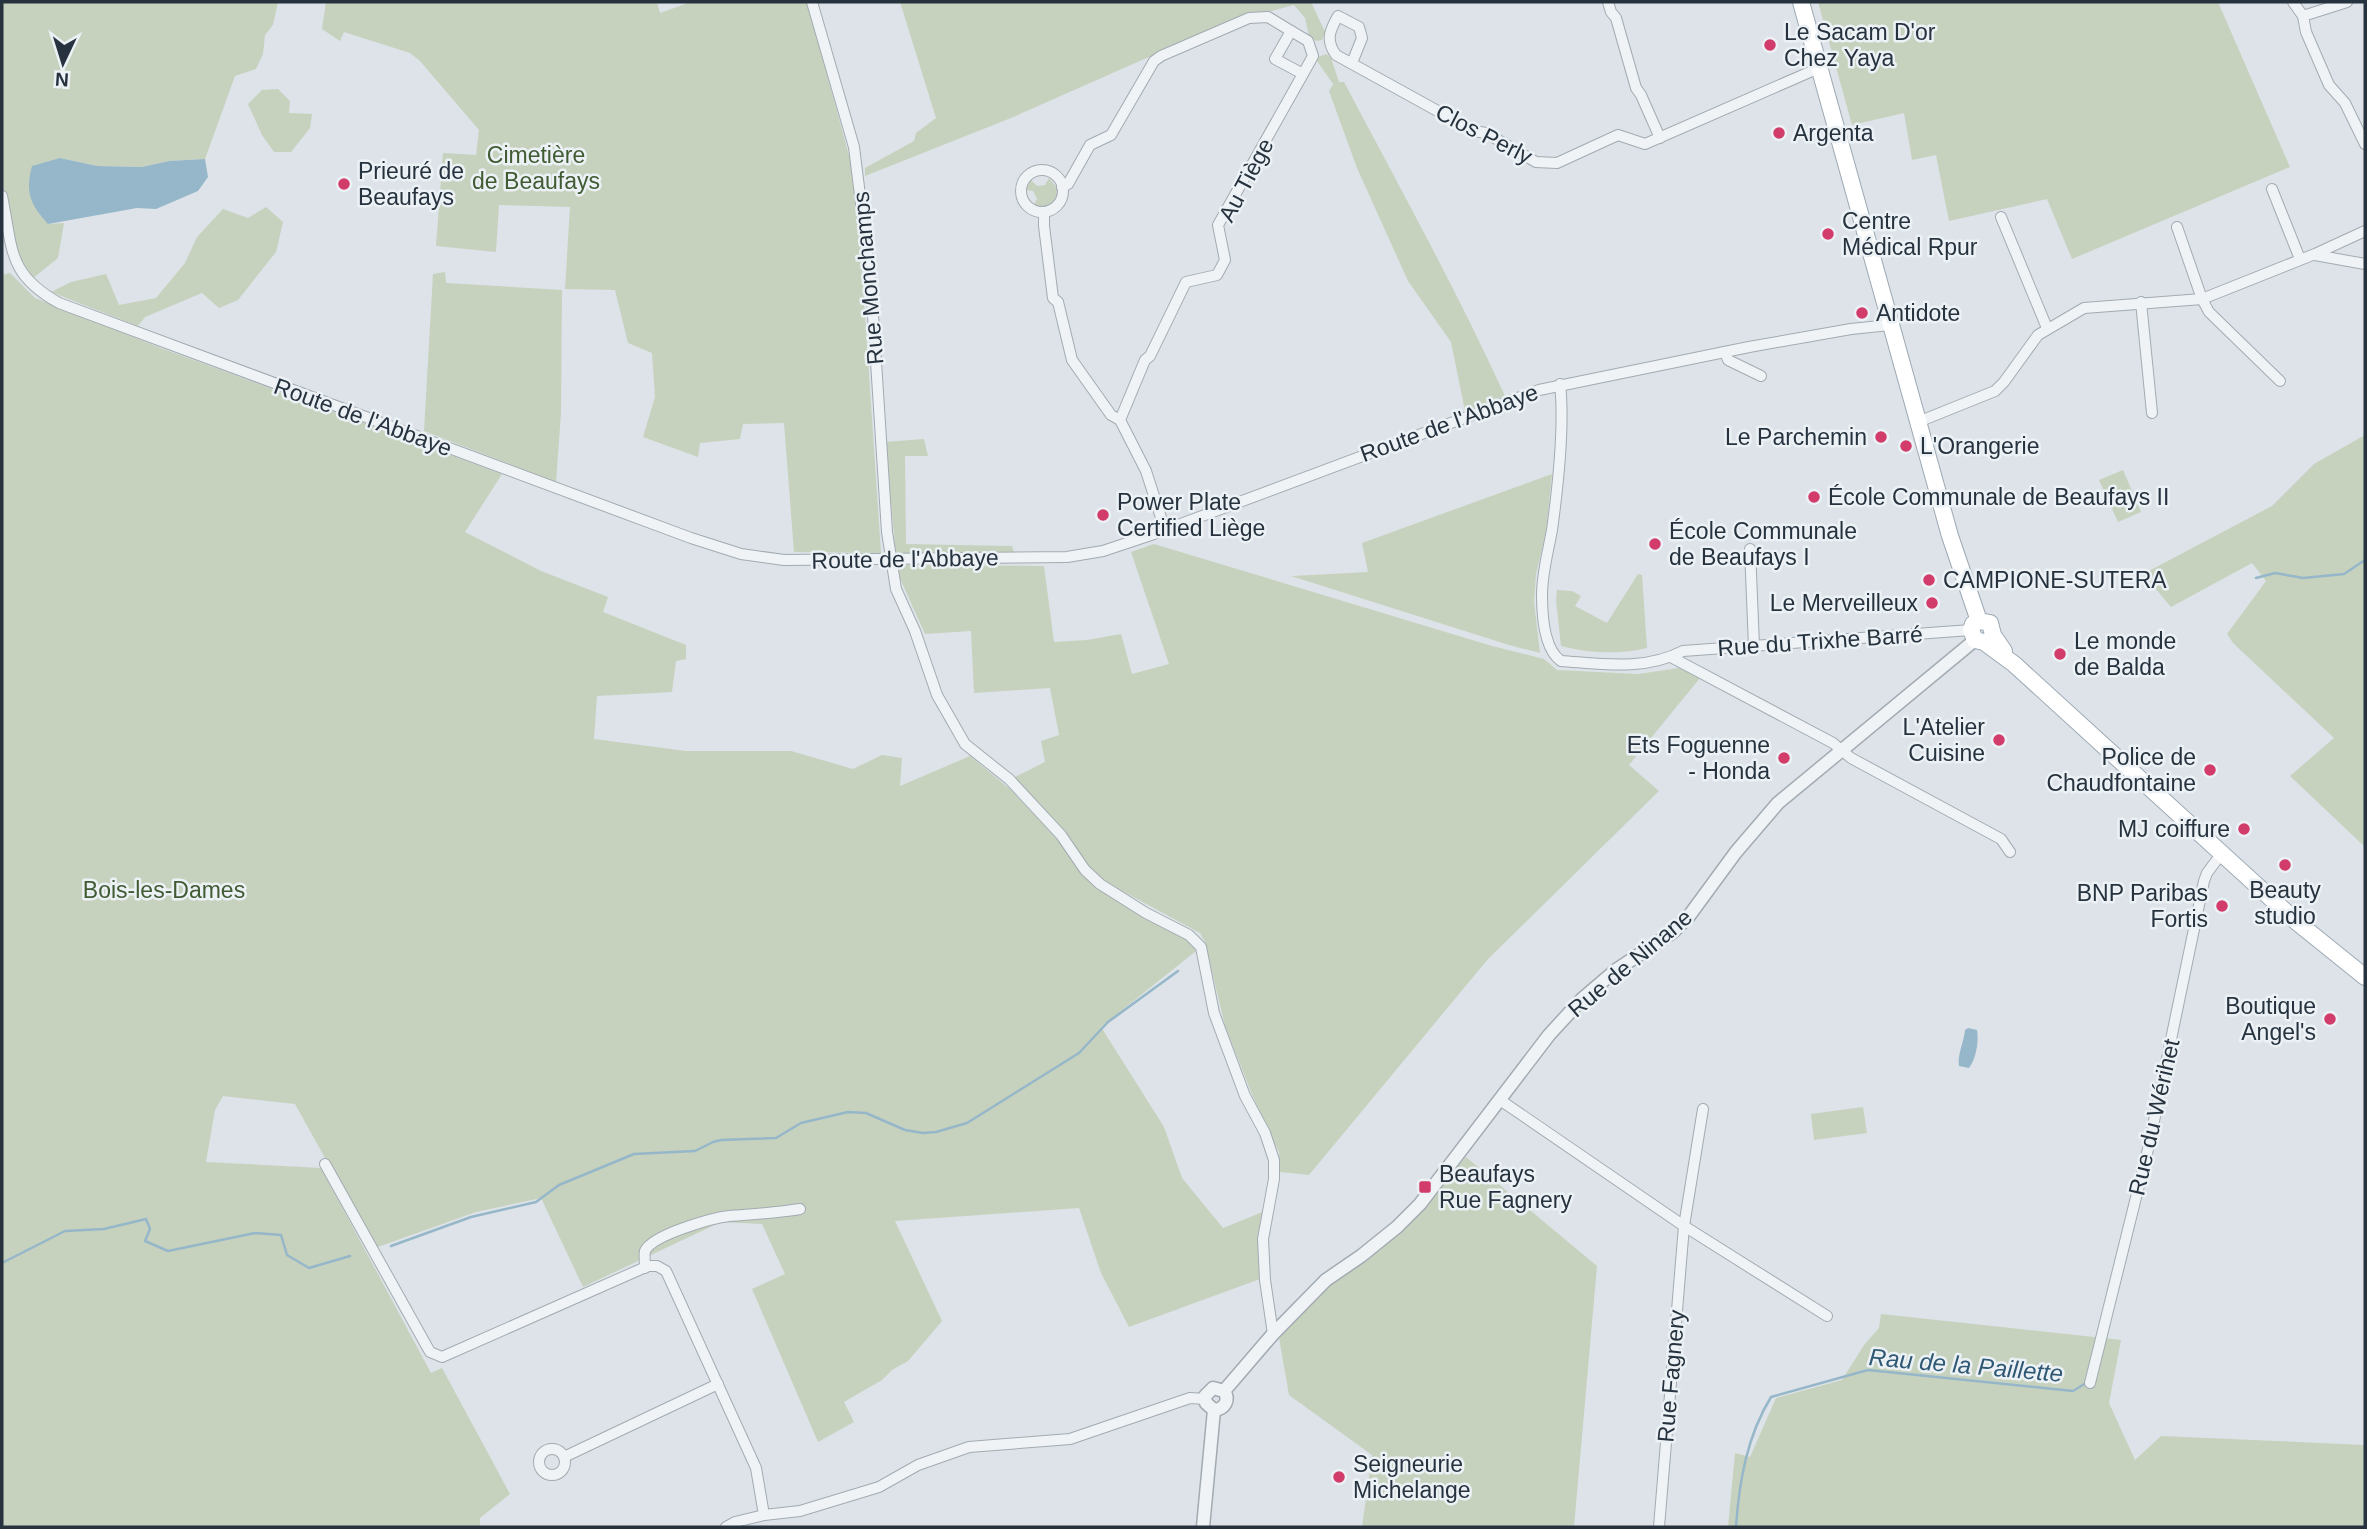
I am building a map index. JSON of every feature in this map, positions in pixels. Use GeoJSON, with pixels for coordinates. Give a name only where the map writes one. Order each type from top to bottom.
{"type":"FeatureCollection","features":[{"type":"Feature","properties":{"kind":"main road"},"geometry":{"type":"LineString","coordinates":[[1801,2],[1890,325],[1980,633],[2298,923],[2365,977]]}},
{"type":"Feature","properties":{"kind":"street","name":"Rue Monchamps"},"geometry":{"type":"LineString","coordinates":[[812,2],[854,147],[872,284],[890,560],[896,589],[915,631],[937,695],[965,744],[1009,779],[1061,835],[1085,870],[1100,884],[1189,935],[1201,947],[1214,1013],[1245,1096],[1265,1133],[1274,1160],[1274,1179],[1265,1223],[1263,1250],[1273,1334]]}},
{"type":"Feature","properties":{"kind":"street"},"geometry":{"type":"LineString","coordinates":[[1608,2],[1616,18],[1636,88],[1660,138]]}},
{"type":"Feature","properties":{"kind":"street"},"geometry":{"type":"LineString","coordinates":[[2293,2],[2303,16],[2306,32],[2329,85],[2345,103],[2365,144]]}},
{"type":"Feature","properties":{"kind":"street"},"geometry":{"type":"LineString","coordinates":[[2303,16],[2347,2]]}},
{"type":"Feature","properties":{"kind":"street","name":"Au Tiège"},"geometry":{"type":"LineString","coordinates":[[1044,212],[1059,204],[1062,187],[1068,184],[1090,145],[1111,135],[1154,61],[1161,56],[1249,18],[1268,16],[1308,41],[1312,56],[1218,225],[1225,260],[1217,275],[1186,282],[1150,356],[1145,360],[1120,420]]}},
{"type":"Feature","properties":{"kind":"street","name":"Clos Perly"},"geometry":{"type":"LineString","coordinates":[[1352,63],[1362,38],[1359,27],[1338,16],[1329,32],[1329,41],[1336,55],[1536,162],[1557,163],[1618,135],[1645,144],[1819,68]]}},
{"type":"Feature","properties":{"kind":"street"},"geometry":{"type":"LineString","coordinates":[[1291,31],[1275,59],[1303,74]]}},
{"type":"Feature","properties":{"kind":"street"},"geometry":{"type":"LineString","coordinates":[[1062,187],[1051,172],[1041,170],[1025,179],[1021,188],[1022,198],[1027,206],[1044,212],[1053,298],[1058,302],[1072,360],[1111,415],[1120,420],[1146,471],[1164,530]]}},
{"type":"Feature","properties":{"kind":"street"},"geometry":{"type":"LineString","coordinates":[[2272,189],[2300,259]]}},
{"type":"Feature","properties":{"kind":"street","name":"Route de l'Abbaye"},"geometry":{"type":"LineString","coordinates":[[2,196],[18,268],[28,283],[59,303],[679,533],[741,554],[784,560],[1083,555],[1164,530],[1520,396],[1560,384],[1851,329],[1890,325]]}},
{"type":"Feature","properties":{"kind":"street"},"geometry":{"type":"LineString","coordinates":[[2001,217],[2047,328]]}},
{"type":"Feature","properties":{"kind":"street"},"geometry":{"type":"LineString","coordinates":[[2177,227],[2209,312],[2280,381]]}},
{"type":"Feature","properties":{"kind":"street"},"geometry":{"type":"LineString","coordinates":[[1918,422],[1995,391],[2038,335],[2084,308],[2202,299],[2365,232]]}},
{"type":"Feature","properties":{"kind":"street"},"geometry":{"type":"LineString","coordinates":[[2315,254],[2365,264]]}},
{"type":"Feature","properties":{"kind":"street"},"geometry":{"type":"LineString","coordinates":[[2141,302],[2152,413]]}},
{"type":"Feature","properties":{"kind":"street"},"geometry":{"type":"LineString","coordinates":[[1725,352],[1728,360],[1761,376]]}},
{"type":"Feature","properties":{"kind":"street","name":"Rue du Trixhe Barré"},"geometry":{"type":"LineString","coordinates":[[1560,384],[1563,403],[1560,444],[1542,594],[1551,650],[1561,661],[1614,665],[1662,661],[1683,651],[1980,633]]}},
{"type":"Feature","properties":{"kind":"street"},"geometry":{"type":"LineString","coordinates":[[1750,549],[1754,646]]}},
{"type":"Feature","properties":{"kind":"street","name":"Rue de Ninane"},"geometry":{"type":"LineString","coordinates":[[1223,1391],[1273,1334],[1326,1280],[1379,1241],[1420,1204],[1549,1035],[1582,999],[1616,970],[1673,932],[1689,916],[1737,851],[1778,803],[1980,633]]}},
{"type":"Feature","properties":{"kind":"street"},"geometry":{"type":"LineString","coordinates":[[1671,657],[1842,748],[1851,758],[2001,839],[2010,852]]}},
{"type":"Feature","properties":{"kind":"street","name":"Rue du Wérihet"},"geometry":{"type":"LineString","coordinates":[[2090,1383],[2149,1145],[2204,881],[2222,853]]}},
{"type":"Feature","properties":{"kind":"street"},"geometry":{"type":"LineString","coordinates":[[1500,1100],[1684,1226],[1827,1316]]}},
{"type":"Feature","properties":{"kind":"street","name":"Rue Fagnery"},"geometry":{"type":"LineString","coordinates":[[1659,1527],[1684,1226],[1703,1109]]}},
{"type":"Feature","properties":{"kind":"street"},"geometry":{"type":"LineString","coordinates":[[325,1164],[430,1352],[442,1357],[645,1268],[657,1266],[666,1271],[756,1468],[764,1515]]}},
{"type":"Feature","properties":{"kind":"street"},"geometry":{"type":"LineString","coordinates":[[645,1268],[645,1252],[654,1241],[672,1233],[727,1216],[800,1209]]}},
{"type":"Feature","properties":{"kind":"street"},"geometry":{"type":"LineString","coordinates":[[564,1457],[718,1384]]}},
{"type":"Feature","properties":{"kind":"street"},"geometry":{"type":"LineString","coordinates":[[1213,1388],[1223,1391],[1227,1397],[1226,1404],[1221,1409],[1214,1410],[1208,1406],[1205,1399],[1207,1392],[1213,1388]]}},
{"type":"Feature","properties":{"kind":"street"},"geometry":{"type":"LineString","coordinates":[[726,1527],[764,1515],[800,1511],[879,1487],[918,1465],[969,1447],[1070,1439],[1190,1398],[1205,1399]]}},
{"type":"Feature","properties":{"kind":"street"},"geometry":{"type":"LineString","coordinates":[[1203,1527],[1214,1410]]}},
{"type":"Feature","properties":{"kind":"green space"},"geometry":{"type":"Polygon","coordinates":[[[2,2],[278,2],[273,25],[265,35],[263,54],[256,69],[235,76],[205,159],[169,161],[142,167],[97,166],[60,158],[48,224],[64,223],[58,258],[32,279],[18,261],[2,186],[2,2]]]}},
{"type":"Feature","properties":{"kind":"green space","name":"Cimetière de Beaufays"},"geometry":{"type":"Polygon","coordinates":[[[326,2],[657,2],[660,13],[691,2],[807,2],[853,170],[881,553],[794,552],[784,423],[743,424],[740,439],[700,443],[698,457],[643,437],[655,397],[652,353],[628,343],[615,290],[565,289],[570,207],[499,205],[496,252],[436,246],[443,153],[476,155],[479,130],[420,61],[410,53],[344,32],[340,41],[322,29],[326,2]]]}},
{"type":"Feature","properties":{"kind":"green space"},"geometry":{"type":"Polygon","coordinates":[[[900,2],[1311,2],[1325,32],[1322,40],[1316,41],[1309,36],[1305,18],[1294,5],[1264,13],[1246,14],[1011,118],[865,176],[865,168],[914,141],[916,133],[936,118],[900,2]]]}},
{"type":"Feature","properties":{"kind":"green space"},"geometry":{"type":"Polygon","coordinates":[[[1818,2],[2218,2],[2290,167],[2072,259],[2047,199],[1949,221],[1936,155],[1912,160],[1904,113],[1852,125],[1818,2]]]}},
{"type":"Feature","properties":{"kind":"green space"},"geometry":{"type":"Polygon","coordinates":[[[1326,54],[1331,58],[1339,82],[1344,82],[1427,238],[1505,396],[1465,411],[1451,342],[1408,281],[1357,168],[1329,91],[1333,84],[1315,58],[1326,54]]]}},
{"type":"Feature","properties":{"kind":"green space"},"geometry":{"type":"Polygon","coordinates":[[[278,89],[290,101],[289,113],[312,114],[310,128],[291,152],[274,152],[262,135],[248,104],[262,90],[278,89]]]}},
{"type":"Feature","properties":{"kind":"green space"},"geometry":{"type":"Polygon","coordinates":[[[1049,178],[1057,188],[1057,197],[1048,207],[1033,206],[1037,199],[1033,191],[1026,190],[1031,180],[1037,186],[1045,185],[1049,178]]]}},
{"type":"Feature","properties":{"kind":"green space"},"geometry":{"type":"Polygon","coordinates":[[[266,207],[283,222],[276,252],[238,300],[219,308],[202,293],[145,317],[138,326],[51,292],[71,282],[106,274],[119,305],[156,298],[185,263],[197,237],[223,209],[248,218],[266,207]]]}},
{"type":"Feature","properties":{"kind":"green space"},"geometry":{"type":"Polygon","coordinates":[[[445,272],[446,283],[562,290],[561,413],[556,482],[424,431],[433,274],[445,272]]]}},
{"type":"Feature","properties":{"kind":"green space","name":"Bois-les-Dames"},"geometry":{"type":"Polygon","coordinates":[[[10,273],[35,298],[161,348],[502,474],[465,532],[541,571],[608,597],[603,612],[686,645],[686,659],[676,661],[672,692],[597,696],[594,739],[686,751],[791,751],[853,769],[882,755],[902,758],[900,786],[970,756],[1011,790],[1063,845],[1088,878],[1126,907],[1188,939],[1196,951],[1101,1027],[1164,1127],[1182,1178],[1223,1228],[1265,1211],[1260,1279],[1129,1327],[1101,1273],[1079,1208],[895,1221],[942,1321],[908,1361],[844,1402],[854,1422],[818,1442],[752,1289],[785,1274],[762,1224],[721,1222],[583,1287],[541,1198],[476,1212],[375,1248],[295,1104],[223,1096],[215,1110],[206,1162],[321,1168],[431,1373],[442,1368],[510,1494],[480,1518],[480,1527],[2,1527],[2,275],[10,273]]]}},
{"type":"Feature","properties":{"kind":"green space"},"geometry":{"type":"Polygon","coordinates":[[[2365,435],[2365,847],[2290,776],[2334,738],[2233,643],[2227,634],[2266,581],[2252,563],[2171,607],[2143,574],[2272,506],[2314,464],[2365,435]]]}},
{"type":"Feature","properties":{"kind":"green space"},"geometry":{"type":"Polygon","coordinates":[[[924,439],[928,456],[905,456],[906,544],[1012,546],[1015,555],[896,555],[885,442],[924,439]]]}},
{"type":"Feature","properties":{"kind":"green space"},"geometry":{"type":"Polygon","coordinates":[[[2123,470],[2141,512],[2118,522],[2099,480],[2123,470]]]}},
{"type":"Feature","properties":{"kind":"green space"},"geometry":{"type":"Polygon","coordinates":[[[1552,474],[1546,532],[1536,574],[1534,602],[1540,653],[1291,576],[1368,572],[1362,543],[1552,474]]]}},
{"type":"Feature","properties":{"kind":"green space"},"geometry":{"type":"Polygon","coordinates":[[[1154,544],[1492,646],[1544,659],[1557,670],[1638,674],[1679,668],[1700,678],[1629,765],[1659,791],[1488,959],[1309,1175],[1280,1172],[1279,1152],[1253,1097],[1225,1026],[1205,942],[1200,933],[1098,878],[1013,778],[1045,762],[1041,741],[1059,735],[1050,688],[974,693],[971,631],[925,634],[894,565],[1044,566],[1054,642],[1121,634],[1132,674],[1169,664],[1131,552],[1154,544]]]}},
{"type":"Feature","properties":{"kind":"green space"},"geometry":{"type":"Polygon","coordinates":[[[1638,574],[1642,575],[1647,648],[1604,652],[1561,646],[1557,590],[1572,591],[1581,596],[1575,606],[1607,623],[1638,574]]]}},
{"type":"Feature","properties":{"kind":"green space"},"geometry":{"type":"Polygon","coordinates":[[[1863,1107],[1867,1133],[1814,1140],[1811,1114],[1863,1107]]]}},
{"type":"Feature","properties":{"kind":"green space"},"geometry":{"type":"Polygon","coordinates":[[[1466,1157],[1597,1266],[1574,1527],[1362,1527],[1372,1455],[1289,1395],[1279,1338],[1335,1281],[1380,1250],[1421,1211],[1466,1157]]]}},
{"type":"Feature","properties":{"kind":"green space"},"geometry":{"type":"Polygon","coordinates":[[[1881,1314],[2121,1340],[2109,1403],[2135,1460],[2161,1436],[2365,1445],[2365,1527],[1728,1527],[1735,1453],[1750,1457],[1776,1398],[1842,1380],[1864,1345],[1879,1328],[1881,1314]]]}},
{"type":"Feature","properties":{"kind":"water"},"geometry":{"type":"Polygon","coordinates":[[[60,158],[97,166],[142,167],[169,161],[205,159],[208,177],[198,191],[156,209],[137,208],[48,224],[33,204],[29,191],[30,175],[32,166],[60,158]]]}},
{"type":"Feature","properties":{"kind":"water"},"geometry":{"type":"Polygon","coordinates":[[[1965,1030],[1977,1030],[1978,1035],[1975,1055],[1969,1068],[1959,1066],[1965,1030]]]}},
{"type":"Feature","properties":{"kind":"waterway"},"geometry":{"type":"LineString","coordinates":[[2256,578],[2275,573],[2303,578],[2344,574],[2365,560]]}},
{"type":"Feature","properties":{"kind":"waterway"},"geometry":{"type":"LineString","coordinates":[[391,1246],[471,1217],[536,1202],[559,1185],[634,1154],[695,1151],[721,1140],[776,1138],[801,1123],[848,1112],[866,1113],[905,1130],[923,1133],[967,1123],[1079,1053],[1108,1022],[1178,971]]}},
{"type":"Feature","properties":{"kind":"waterway"},"geometry":{"type":"LineString","coordinates":[[2,1263],[65,1231],[104,1229],[146,1219],[150,1229],[145,1241],[168,1251],[255,1233],[281,1235],[287,1255],[309,1268],[350,1256]]}},
{"type":"Feature","properties":{"kind":"waterway","name":"Rau de la Paillette"},"geometry":{"type":"LineString","coordinates":[[1736,1527],[1739,1493],[1750,1443],[1771,1397],[1868,1370],[2073,1391],[2086,1383]]}},
{"type":"Feature","properties":{"kind":"place","name":"Le Sacam D'or Chez Yaya"},"geometry":{"type":"Point","coordinates":[1770,45]}},
{"type":"Feature","properties":{"kind":"place","name":"Argenta"},"geometry":{"type":"Point","coordinates":[1779,133]}},
{"type":"Feature","properties":{"kind":"place","name":"Prieuré de Beaufays"},"geometry":{"type":"Point","coordinates":[344,184]}},
{"type":"Feature","properties":{"kind":"place","name":"Centre Médical Rpur"},"geometry":{"type":"Point","coordinates":[1828,234]}},
{"type":"Feature","properties":{"kind":"place","name":"Antidote"},"geometry":{"type":"Point","coordinates":[1862,313]}},
{"type":"Feature","properties":{"kind":"place","name":"Le Parchemin"},"geometry":{"type":"Point","coordinates":[1881,437]}},
{"type":"Feature","properties":{"kind":"place","name":"L'Orangerie"},"geometry":{"type":"Point","coordinates":[1906,446]}},
{"type":"Feature","properties":{"kind":"place","name":"École Communale de Beaufays II"},"geometry":{"type":"Point","coordinates":[1814,497]}},
{"type":"Feature","properties":{"kind":"place","name":"Power Plate Certified Liège"},"geometry":{"type":"Point","coordinates":[1103,515]}},
{"type":"Feature","properties":{"kind":"place","name":"École Communale de Beaufays I"},"geometry":{"type":"Point","coordinates":[1655,544]}},
{"type":"Feature","properties":{"kind":"place","name":"CAMPIONE-SUTERA"},"geometry":{"type":"Point","coordinates":[1929,580]}},
{"type":"Feature","properties":{"kind":"place","name":"Le Merveilleux"},"geometry":{"type":"Point","coordinates":[1932,603]}},
{"type":"Feature","properties":{"kind":"place","name":"Le monde de Balda"},"geometry":{"type":"Point","coordinates":[2060,654]}},
{"type":"Feature","properties":{"kind":"place","name":"L'Atelier Cuisine"},"geometry":{"type":"Point","coordinates":[1999,740]}},
{"type":"Feature","properties":{"kind":"place","name":"Ets Foguenne - Honda"},"geometry":{"type":"Point","coordinates":[1784,758]}},
{"type":"Feature","properties":{"kind":"place","name":"Police de Chaudfontaine"},"geometry":{"type":"Point","coordinates":[2210,770]}},
{"type":"Feature","properties":{"kind":"place","name":"MJ coiffure"},"geometry":{"type":"Point","coordinates":[2244,829]}},
{"type":"Feature","properties":{"kind":"place","name":"Beauty studio"},"geometry":{"type":"Point","coordinates":[2285,865]}},
{"type":"Feature","properties":{"kind":"place","name":"BNP Paribas Fortis"},"geometry":{"type":"Point","coordinates":[2222,906]}},
{"type":"Feature","properties":{"kind":"place","name":"Boutique Angel's"},"geometry":{"type":"Point","coordinates":[2330,1019]}},
{"type":"Feature","properties":{"kind":"place","name":"Beaufays Rue Fagnery"},"geometry":{"type":"Point","coordinates":[1425,1187]}},
{"type":"Feature","properties":{"kind":"place","name":"Seigneurie Michelange"},"geometry":{"type":"Point","coordinates":[1339,1477]}}]}
